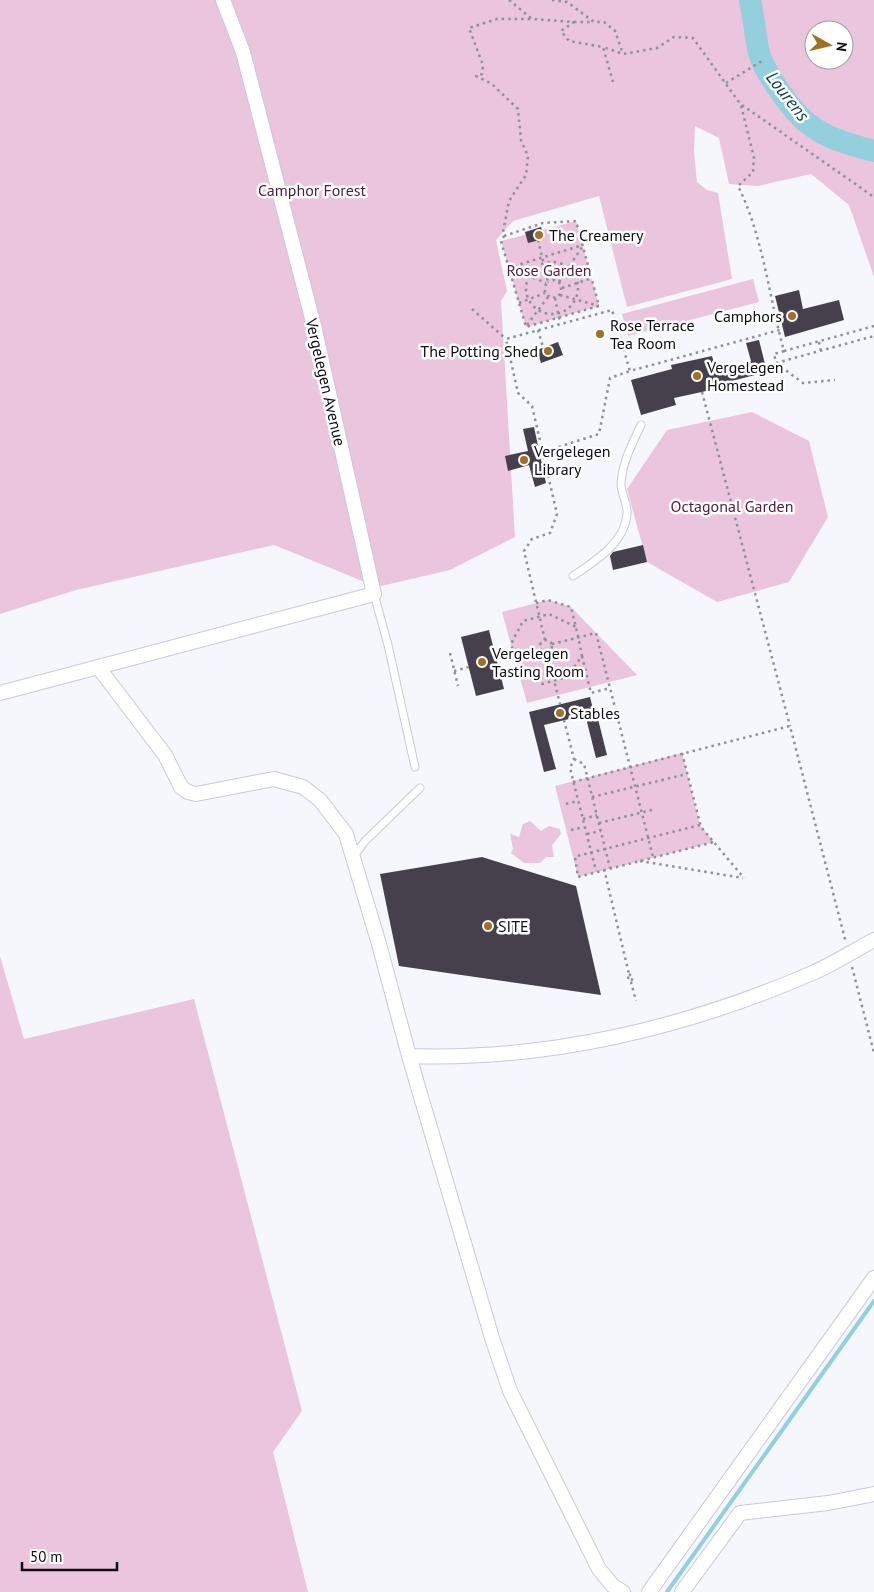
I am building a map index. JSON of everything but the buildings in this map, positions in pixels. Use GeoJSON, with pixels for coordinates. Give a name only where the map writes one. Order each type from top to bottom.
{"type":"FeatureCollection","features":[{"type":"Feature","properties":{"kind":"street","name":"Vergelegen Avenue"},"geometry":{"type":"LineString","coordinates":[[223,0],[243,52],[314,326],[374,594]]}},
{"type":"Feature","properties":{"kind":"street"},"geometry":{"type":"LineString","coordinates":[[0,693],[374,594]]}},
{"type":"Feature","properties":{"kind":"street"},"geometry":{"type":"LineString","coordinates":[[98,667],[165,755],[178,784],[184,790],[196,794],[274,779],[294,783],[312,792],[346,834],[354,856],[409,1056],[492,1338],[510,1391],[599,1569],[613,1586],[623,1592]]}},
{"type":"Feature","properties":{"kind":"street"},"geometry":{"type":"LineString","coordinates":[[409,1056],[446,1057],[526,1052],[592,1042],[649,1028],[766,992],[812,973],[874,940]]}},
{"type":"Feature","properties":{"kind":"street"},"geometry":{"type":"LineString","coordinates":[[649,1592],[874,1278]]}},
{"type":"Feature","properties":{"kind":"street"},"geometry":{"type":"LineString","coordinates":[[682,1592],[740,1513],[828,1503],[874,1494]]}},
{"type":"Feature","properties":{"kind":"lane"},"geometry":{"type":"LineString","coordinates":[[573,576],[599,558],[624,530],[627,513],[621,485],[625,461],[641,425]]}},
{"type":"Feature","properties":{"kind":"lane","name":"Vergelegen Avenue"},"geometry":{"type":"LineString","coordinates":[[374,594],[388,645],[415,767]]}},
{"type":"Feature","properties":{"kind":"lane"},"geometry":{"type":"LineString","coordinates":[[354,856],[365,841],[420,788]]}},
{"type":"Feature","properties":{"kind":"path"},"geometry":{"type":"LineString","coordinates":[[509,0],[532,19]]}},
{"type":"Feature","properties":{"kind":"path"},"geometry":{"type":"LineString","coordinates":[[552,0],[567,2],[594,22]]}},
{"type":"Feature","properties":{"kind":"path"},"geometry":{"type":"LineString","coordinates":[[526,327],[501,241],[504,236],[503,232],[509,201],[526,175],[528,156],[521,140],[518,109],[492,84],[476,76],[482,74],[483,66],[470,28],[497,19],[604,22],[615,31],[623,54]]}},
{"type":"Feature","properties":{"kind":"path"},"geometry":{"type":"LineString","coordinates":[[574,22],[561,31],[569,41],[603,47],[623,54],[656,48],[674,36],[693,38],[741,104],[874,197]]}},
{"type":"Feature","properties":{"kind":"path"},"geometry":{"type":"LineString","coordinates":[[603,47],[612,82]]}},
{"type":"Feature","properties":{"kind":"path"},"geometry":{"type":"LineString","coordinates":[[726,83],[762,61]]}},
{"type":"Feature","properties":{"kind":"path"},"geometry":{"type":"LineString","coordinates":[[741,104],[754,158],[753,172],[738,186],[769,282],[784,351]]}},
{"type":"Feature","properties":{"kind":"path"},"geometry":{"type":"LineString","coordinates":[[504,236],[532,228],[543,222],[576,221],[599,306]]}},
{"type":"Feature","properties":{"kind":"path"},"geometry":{"type":"LineString","coordinates":[[538,240],[547,283],[545,293],[548,297],[555,298],[560,295],[562,288],[558,282]]}},
{"type":"Feature","properties":{"kind":"path"},"geometry":{"type":"LineString","coordinates":[[508,268],[583,245]]}},
{"type":"Feature","properties":{"kind":"path"},"geometry":{"type":"LineString","coordinates":[[508,268],[547,283],[558,282],[583,245]]}},
{"type":"Feature","properties":{"kind":"path"},"geometry":{"type":"LineString","coordinates":[[558,262],[569,267],[578,282],[576,300],[568,310],[559,316],[538,311],[528,300],[526,285],[528,276],[543,263],[558,262]]}},
{"type":"Feature","properties":{"kind":"path"},"geometry":{"type":"LineString","coordinates":[[562,288],[592,278]]}},
{"type":"Feature","properties":{"kind":"path"},"geometry":{"type":"LineString","coordinates":[[519,303],[545,293]]}},
{"type":"Feature","properties":{"kind":"path"},"geometry":{"type":"LineString","coordinates":[[560,295],[599,306]]}},
{"type":"Feature","properties":{"kind":"path"},"geometry":{"type":"LineString","coordinates":[[526,327],[548,297]]}},
{"type":"Feature","properties":{"kind":"path"},"geometry":{"type":"LineString","coordinates":[[555,298],[560,323]]}},
{"type":"Feature","properties":{"kind":"path"},"geometry":{"type":"LineString","coordinates":[[526,327],[599,306]]}},
{"type":"Feature","properties":{"kind":"path"},"geometry":{"type":"LineString","coordinates":[[472,309],[506,339],[518,393],[532,406],[541,452],[557,514],[550,533],[532,539],[524,551],[545,640],[552,644],[596,634],[653,857]]}},
{"type":"Feature","properties":{"kind":"path"},"geometry":{"type":"LineString","coordinates":[[506,339],[612,310],[630,371]]}},
{"type":"Feature","properties":{"kind":"path"},"geometry":{"type":"LineString","coordinates":[[835,380],[804,383],[776,363],[774,354],[874,326]]}},
{"type":"Feature","properties":{"kind":"path"},"geometry":{"type":"LineString","coordinates":[[541,452],[599,434],[610,378],[783,328]]}},
{"type":"Feature","properties":{"kind":"path"},"geometry":{"type":"LineString","coordinates":[[538,330],[543,348]]}},
{"type":"Feature","properties":{"kind":"path"},"geometry":{"type":"LineString","coordinates":[[776,363],[874,336]]}},
{"type":"Feature","properties":{"kind":"path"},"geometry":{"type":"LineString","coordinates":[[818,342],[821,351]]}},
{"type":"Feature","properties":{"kind":"path"},"geometry":{"type":"LineString","coordinates":[[690,356],[693,360]]}},
{"type":"Feature","properties":{"kind":"path"},"geometry":{"type":"LineString","coordinates":[[702,392],[874,1053]]}},
{"type":"Feature","properties":{"kind":"path"},"geometry":{"type":"LineString","coordinates":[[536,603],[548,600],[571,607],[590,693],[610,688]]}},
{"type":"Feature","properties":{"kind":"path"},"geometry":{"type":"LineString","coordinates":[[576,627],[550,614],[539,616],[523,621],[511,644],[518,672],[542,684],[567,677],[582,656]]}},
{"type":"Feature","properties":{"kind":"path"},"geometry":{"type":"LineString","coordinates":[[496,659],[540,647],[545,640]]}},
{"type":"Feature","properties":{"kind":"path"},"geometry":{"type":"LineString","coordinates":[[547,652],[551,650],[552,644]]}},
{"type":"Feature","properties":{"kind":"path"},"geometry":{"type":"LineString","coordinates":[[540,647],[542,651],[547,652]]}},
{"type":"Feature","properties":{"kind":"path"},"geometry":{"type":"LineString","coordinates":[[547,652],[560,704]]}},
{"type":"Feature","properties":{"kind":"path"},"geometry":{"type":"LineString","coordinates":[[450,653],[458,686]]}},
{"type":"Feature","properties":{"kind":"path"},"geometry":{"type":"LineString","coordinates":[[454,671],[469,667]]}},
{"type":"Feature","properties":{"kind":"path"},"geometry":{"type":"LineString","coordinates":[[564,720],[574,759],[570,768],[596,871]]}},
{"type":"Feature","properties":{"kind":"path"},"geometry":{"type":"LineString","coordinates":[[573,782],[790,726]]}},
{"type":"Feature","properties":{"kind":"path"},"geometry":{"type":"LineString","coordinates":[[639,861],[744,878],[700,825],[682,754]]}},
{"type":"Feature","properties":{"kind":"path"},"geometry":{"type":"LineString","coordinates":[[574,759],[584,764],[610,868]]}},
{"type":"Feature","properties":{"kind":"path"},"geometry":{"type":"LineString","coordinates":[[592,797],[687,774]]}},
{"type":"Feature","properties":{"kind":"path"},"geometry":{"type":"LineString","coordinates":[[566,804],[578,801]]}},
{"type":"Feature","properties":{"kind":"path"},"geometry":{"type":"LineString","coordinates":[[599,823],[652,810]]}},
{"type":"Feature","properties":{"kind":"path"},"geometry":{"type":"LineString","coordinates":[[583,819],[597,815]]}},
{"type":"Feature","properties":{"kind":"path"},"geometry":{"type":"LineString","coordinates":[[700,825],[575,857],[578,877],[714,842]]}},
{"type":"Feature","properties":{"kind":"path"},"geometry":{"type":"LineString","coordinates":[[571,830],[584,827]]}},
{"type":"Feature","properties":{"kind":"path"},"geometry":{"type":"LineString","coordinates":[[587,834],[601,831]]}},
{"type":"Feature","properties":{"kind":"path"},"geometry":{"type":"LineString","coordinates":[[604,869],[629,974],[628,979],[631,982],[636,1001]]}},
{"type":"Feature","properties":{"kind":"green space","name":"Camphor Forest"},"geometry":{"type":"Polygon","coordinates":[[[0,0],[874,0],[874,277],[849,205],[811,174],[758,186],[729,184],[719,138],[695,126],[694,152],[697,182],[707,190],[718,193],[732,279],[627,307],[599,196],[513,221],[496,240],[507,291],[501,301],[515,537],[450,570],[377,587],[274,545],[76,590],[0,614],[0,0]]]}},
{"type":"Feature","properties":{"kind":"green space","name":"Rose Garden"},"geometry":{"type":"Polygon","coordinates":[[[576,221],[599,306],[526,327],[501,241],[576,221]]]}},
{"type":"Feature","properties":{"kind":"green space"},"geometry":{"type":"Polygon","coordinates":[[[753,279],[759,302],[628,336],[622,314],[753,279]]]}},
{"type":"Feature","properties":{"kind":"green space","name":"Octagonal Garden"},"geometry":{"type":"Polygon","coordinates":[[[752,412],[809,441],[828,517],[789,582],[717,602],[647,562],[627,489],[667,430],[752,412]]]}},
{"type":"Feature","properties":{"kind":"green space"},"geometry":{"type":"Polygon","coordinates":[[[548,600],[571,607],[637,675],[527,703],[502,612],[548,600]]]}},
{"type":"Feature","properties":{"kind":"green space"},"geometry":{"type":"Polygon","coordinates":[[[682,753],[700,825],[714,842],[578,877],[555,786],[682,753]]]}},
{"type":"Feature","properties":{"kind":"green space"},"geometry":{"type":"Polygon","coordinates":[[[530,821],[541,831],[549,826],[560,829],[561,834],[552,845],[554,857],[546,857],[540,863],[524,863],[511,853],[513,849],[510,834],[519,837],[523,824],[530,821]]]}},
{"type":"Feature","properties":{"kind":"green space"},"geometry":{"type":"Polygon","coordinates":[[[0,956],[24,1039],[194,999],[302,1411],[273,1452],[308,1592],[0,1592],[0,956]]]}},
{"type":"Feature","properties":{"kind":"waterway","name":"Lourens"},"geometry":{"type":"LineString","coordinates":[[750,0],[762,61],[773,81],[796,112],[803,120],[824,134],[874,151]]}},
{"type":"Feature","properties":{"kind":"waterway"},"geometry":{"type":"LineString","coordinates":[[667,1592],[874,1301]]}},
{"type":"Feature","properties":{"kind":"place","name":"The Creamery"},"geometry":{"type":"Point","coordinates":[539,235]}},
{"type":"Feature","properties":{"kind":"place","name":"Camphors"},"geometry":{"type":"Point","coordinates":[792,316]}},
{"type":"Feature","properties":{"kind":"place","name":"Rose Terrace Tea Room"},"geometry":{"type":"Point","coordinates":[600,334]}},
{"type":"Feature","properties":{"kind":"place","name":"The Potting Shed"},"geometry":{"type":"Point","coordinates":[548,351]}},
{"type":"Feature","properties":{"kind":"place","name":"Vergelegen Homestead"},"geometry":{"type":"Point","coordinates":[697,376]}},
{"type":"Feature","properties":{"kind":"place","name":"Vergelegen Library"},"geometry":{"type":"Point","coordinates":[524,460]}},
{"type":"Feature","properties":{"kind":"place","name":"Vergelegen Tasting Room"},"geometry":{"type":"Point","coordinates":[482,662]}},
{"type":"Feature","properties":{"kind":"place","name":"Stables"},"geometry":{"type":"Point","coordinates":[560,713]}},
{"type":"Feature","properties":{"kind":"place","name":"SITE"},"geometry":{"type":"Point","coordinates":[488,926]}}]}
